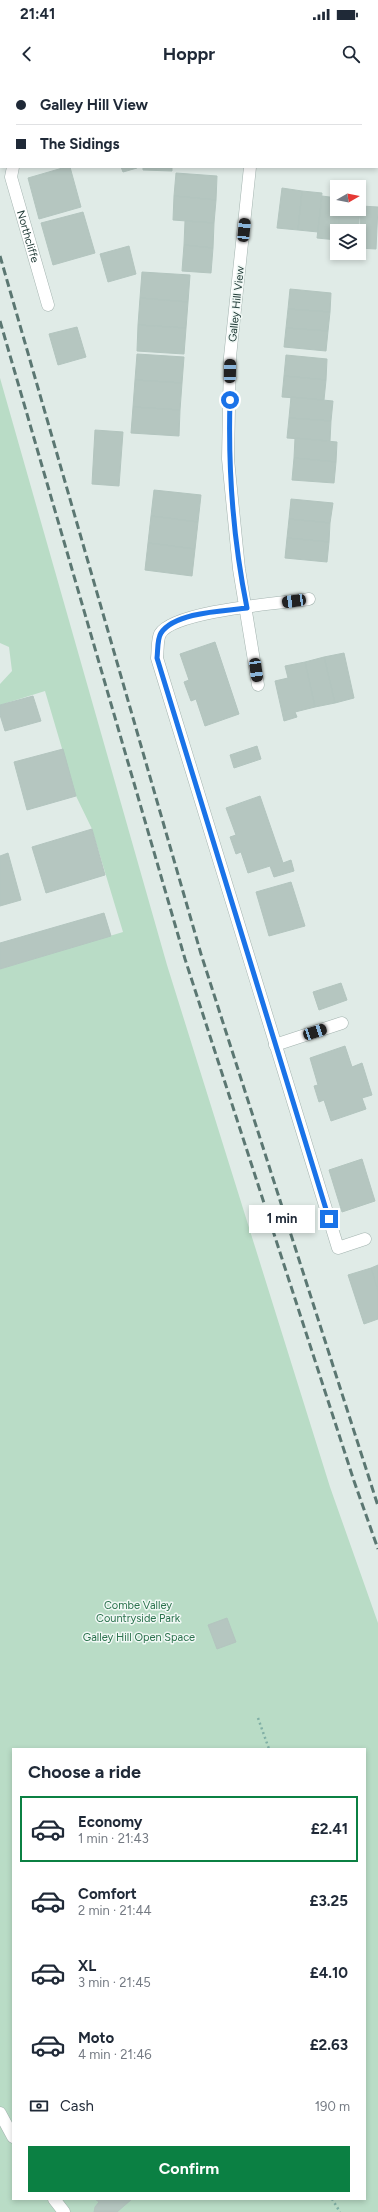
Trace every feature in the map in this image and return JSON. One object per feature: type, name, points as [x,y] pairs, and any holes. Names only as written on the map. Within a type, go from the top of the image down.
[{"type":"street","name":"Northcliffe","points":[[13,168],[11,177],[48,305]]},
{"type":"street","name":"Galley Hill View","points":[[250,168],[230,357],[228,459],[239,569],[247,608],[258,685]]},
{"type":"street","points":[[309,599],[197,615],[169,624],[160,634],[157,658],[338,1248],[365,1239]]},
{"type":"street","points":[[275,1045],[342,1023]]},
{"type":"street","points":[[0,2113],[12,2135]]},
{"type":"street","points":[[55,2200],[64,2212]]},
{"type":"path","points":[[258,1718],[268,1748]]},
{"type":"path","points":[[333,2200],[340,2212]]},
{"type":"green space","name":"Combe Valley Countryside Park","points":[[0,378],[167,965],[330,1487],[378,1623],[378,2212],[0,2212],[0,969],[123,932],[92,829],[76,796],[45,691],[0,705],[0,684],[12,671],[9,647],[0,643]]},
{"type":"building","points":[[63,168],[70,168],[81,207],[39,219],[28,178]]},
{"type":"building","points":[[121,168],[137,168],[123,172]]},
{"type":"building","points":[[143,168],[172,168],[172,171],[143,170]]},
{"type":"building","points":[[176,173],[217,176],[216,200],[174,196]]},
{"type":"building","points":[[282,188],[302,191],[298,230],[277,228]]},
{"type":"building","points":[[302,191],[322,193],[318,232],[298,230]]},
{"type":"building","points":[[174,196],[216,200],[214,223],[173,220]]},
{"type":"building","points":[[322,196],[330,197],[330,216],[339,216],[339,224],[330,224],[330,239],[317,238]]},
{"type":"building","points":[[366,206],[378,207],[376,249],[366,248],[366,224],[360,224],[361,216],[366,216]]},
{"type":"building","points":[[83,212],[95,253],[53,265],[41,223]]},
{"type":"building","points":[[339,216],[359,216],[359,224],[339,224]]},
{"type":"building","points":[[185,221],[214,223],[213,248],[184,245]]},
{"type":"building","points":[[184,245],[213,248],[211,273],[182,271]]},
{"type":"building","points":[[129,246],[136,274],[108,282],[100,254]]},
{"type":"building","points":[[142,272],[190,275],[188,302],[140,298]]},
{"type":"building","points":[[290,289],[331,293],[330,312],[288,309]]},
{"type":"building","points":[[140,298],[188,302],[186,328],[138,325]]},
{"type":"building","points":[[288,309],[330,312],[328,331],[286,328]]},
{"type":"building","points":[[138,325],[186,328],[184,354],[137,351]]},
{"type":"building","points":[[77,327],[86,357],[58,365],[49,334]]},
{"type":"building","points":[[286,328],[328,331],[326,351],[284,347]]},
{"type":"building","points":[[137,354],[184,357],[182,383],[135,380]]},
{"type":"building","points":[[286,355],[327,359],[326,380],[284,376]]},
{"type":"building","points":[[284,376],[326,380],[324,400],[282,397]]},
{"type":"building","points":[[135,380],[182,383],[180,410],[133,407]]},
{"type":"building","points":[[291,397],[333,401],[331,421],[289,418]]},
{"type":"building","points":[[133,407],[180,410],[179,436],[131,433]]},
{"type":"building","points":[[289,418],[331,421],[330,441],[287,438]]},
{"type":"building","points":[[95,430],[123,432],[119,486],[92,484]]},
{"type":"building","points":[[295,438],[337,442],[336,462],[294,458]]},
{"type":"building","points":[[294,458],[336,462],[334,483],[292,480]]},
{"type":"building","points":[[154,490],[201,495],[198,522],[151,516]]},
{"type":"building","points":[[291,499],[333,503],[330,523],[289,519]]},
{"type":"building","points":[[151,516],[198,522],[195,549],[148,543]]},
{"type":"building","points":[[289,519],[330,523],[329,542],[287,538]]},
{"type":"building","points":[[287,538],[329,542],[327,562],[285,558]]},
{"type":"building","points":[[148,543],[195,549],[192,576],[145,570]]},
{"type":"building","points":[[215,642],[239,714],[205,726],[196,699],[191,701],[184,682],[189,680],[180,654]]},
{"type":"building","points":[[344,653],[354,698],[335,703],[324,657]]},
{"type":"building","points":[[324,657],[335,703],[315,707],[305,662]]},
{"type":"building","points":[[305,662],[315,707],[295,712],[297,717],[284,721],[275,681],[288,678],[285,666]]},
{"type":"building","points":[[33,696],[41,721],[5,731],[0,715],[0,705]]},
{"type":"building","points":[[257,746],[261,759],[234,768],[230,755]]},
{"type":"building","points":[[63,749],[76,796],[27,810],[14,762]]},
{"type":"building","points":[[260,796],[283,863],[291,860],[294,871],[274,877],[270,866],[248,873],[241,852],[236,854],[230,837],[236,835],[226,808]]},
{"type":"building","points":[[92,829],[105,875],[46,893],[32,847]]},
{"type":"building","points":[[8,853],[21,900],[0,906],[0,856]]},
{"type":"building","points":[[291,882],[305,926],[269,936],[256,892]]},
{"type":"building","points":[[104,913],[111,936],[0,969],[0,943]]},
{"type":"building","points":[[341,983],[347,1000],[319,1010],[313,992]]},
{"type":"building","points":[[345,1046],[352,1067],[362,1063],[372,1095],[362,1098],[366,1109],[331,1121],[324,1100],[319,1102],[314,1086],[318,1085],[310,1058]]},
{"type":"building","points":[[362,1159],[375,1201],[342,1212],[329,1170]]},
{"type":"building","points":[[378,1265],[378,1291],[371,1268]]},
{"type":"building","points":[[371,1268],[378,1291],[378,1319],[364,1324],[348,1275]]},
{"type":"building","points":[[227,1618],[236,1642],[217,1649],[208,1625]]},
{"type":"building","points":[[96,2200],[131,2200],[117,2212],[94,2212],[95,2207],[99,2202]]},
{"type":"railway","points":[[0,256],[201,954],[378,1506]]},
{"type":"railway","points":[[0,321],[185,959],[354,1481],[378,1549]]},
{"type":"route","points":[[230,400],[228,459],[239,569],[247,608],[197,615],[169,624],[160,634],[157,658],[329,1219]]},
{"type":"park label","name":"Galley Hill Open Space","points":[[139,1637]]}]
